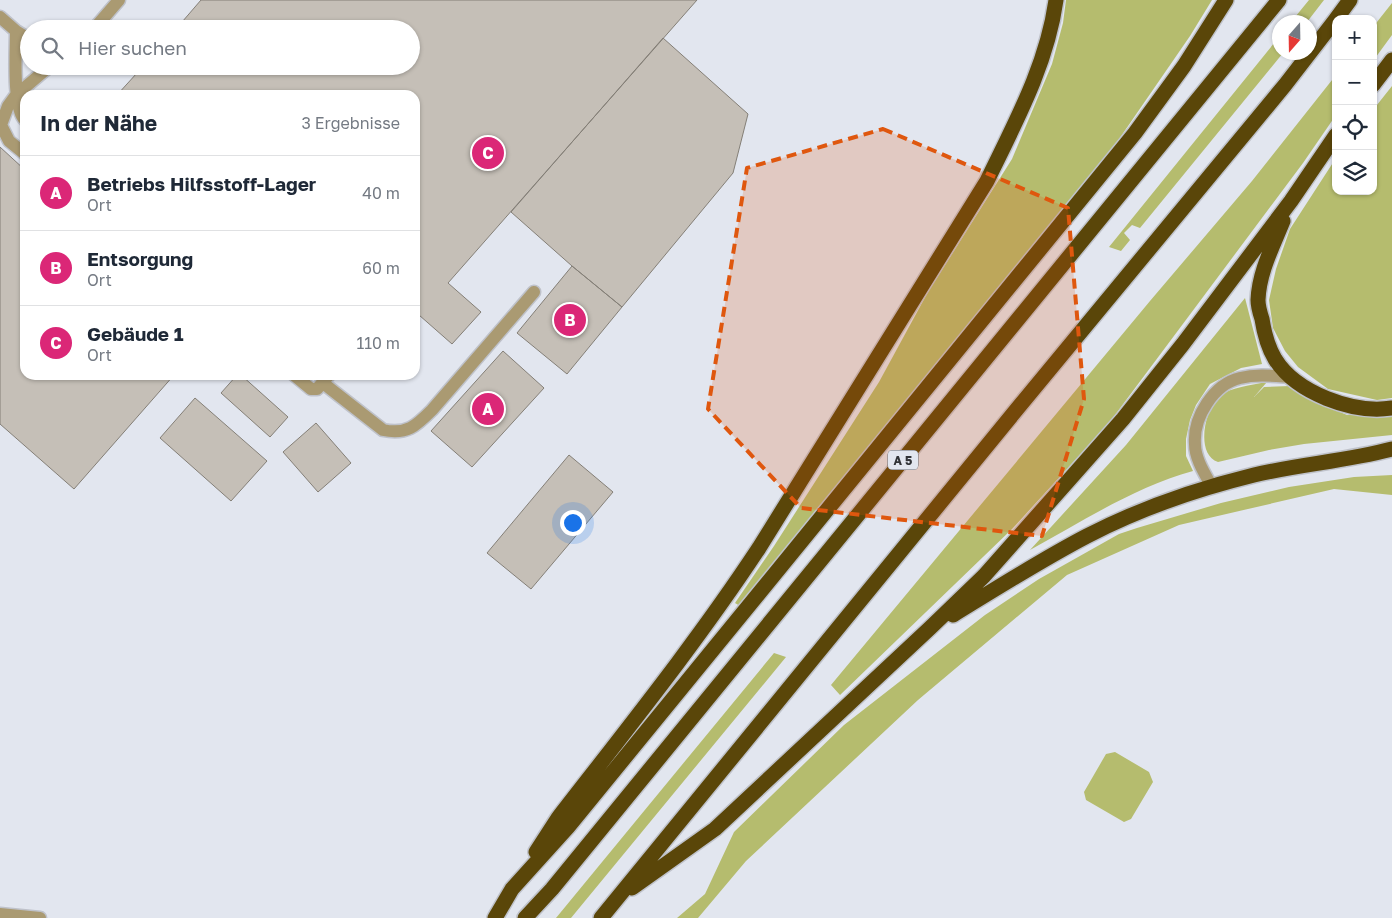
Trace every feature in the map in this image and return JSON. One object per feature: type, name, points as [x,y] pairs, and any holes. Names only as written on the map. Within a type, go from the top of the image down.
[{"type":"highway","points":[[494,918],[558,818],[705,627],[739,578],[986,181],[1017,119],[1040,66],[1056,0]]},
{"type":"highway","points":[[512,889],[568,827],[1135,133],[1184,66],[1226,0]]},
{"type":"highway","name":"A 5","points":[[525,918],[552,889],[1279,0]]},
{"type":"highway","points":[[1339,15],[1350,0]]},
{"type":"highway","points":[[601,918],[1285,85],[1332,24]]},
{"type":"highway","points":[[1377,80],[1392,60]]},
{"type":"highway","points":[[617,900],[715,829],[984,576],[1123,419],[1183,344],[1291,201],[1332,141]]},
{"type":"highway","points":[[1291,201],[1264,267],[1258,301],[1264,331],[1274,358],[1290,377],[1323,398],[1348,406],[1392,408]]},
{"type":"highway","points":[[930,628],[1089,535],[1164,503],[1212,486],[1255,475],[1305,464],[1369,456],[1392,449]]},
{"type":"highway","points":[[1369,456],[1392,458]]},
{"type":"lane","points":[[102,20],[119,0]]},
{"type":"lane","points":[[0,17],[20,33]]},
{"type":"lane","points":[[16,31],[16,95],[20,112]]},
{"type":"lane","points":[[22,90],[40,75]]},
{"type":"lane","points":[[20,92],[8,106],[1,125],[9,141],[20,150]]},
{"type":"lane","points":[[327,380],[383,430],[405,431],[417,425],[432,410],[534,292]]},
{"type":"lane","points":[[1212,486],[1203,470],[1194,445],[1197,424],[1211,396],[1238,378],[1256,376],[1290,377]]},
{"type":"lane","points":[[300,380],[311,389],[317,389],[325,380]]},
{"type":"lane","points":[[0,914],[40,918]]},
{"type":"highlighted area","points":[[883,129],[1068,208],[1084,399],[1042,536],[801,508],[708,409],[747,168]]},
{"type":"green space","points":[[1066,0],[1212,0],[1190,36],[1106,158],[740,606],[735,603],[774,546],[879,382],[928,292],[1012,159],[1052,64],[1063,23]]},
{"type":"green space","points":[[1309,0],[1324,0],[1312,15],[1297,15]]},
{"type":"green space","points":[[1392,3],[1392,35],[1377,56],[1377,22]]},
{"type":"green space","points":[[1272,46],[1272,60],[1277,60],[1140,228],[1132,225],[1124,233],[1130,240],[1121,251],[1109,247]]},
{"type":"green space","points":[[1332,80],[1332,121],[1303,163],[1109,423],[1012,529],[840,695],[831,685],[1252,181]]},
{"type":"green space","points":[[1392,86],[1392,398],[1377,400],[1328,389],[1298,367],[1285,351],[1273,328],[1269,300],[1276,269],[1290,229],[1332,164],[1332,195],[1377,195],[1377,105]]},
{"type":"green space","points":[[1245,298],[1262,364],[1241,368],[1210,384],[1196,405],[1190,420],[1186,439],[1186,456],[1193,471],[1130,495],[1030,550],[1126,445]]},
{"type":"green space","points":[[1267,382],[1254,397],[1264,387],[1290,386],[1309,399],[1347,415],[1392,413],[1392,435],[1304,444],[1218,462],[1206,450],[1204,441],[1206,421],[1213,403],[1218,397],[1229,391]]},
{"type":"green space","points":[[1392,475],[1392,495],[1334,489],[1179,525],[1067,575],[918,700],[746,861],[698,918],[677,918],[705,894],[734,832],[844,725],[985,615],[1039,579],[1119,534],[1221,503],[1289,487],[1354,477]]},
{"type":"green space","points":[[774,653],[786,657],[571,918],[556,918]]},
{"type":"green space","points":[[1115,752],[1149,772],[1153,782],[1131,819],[1124,822],[1086,800],[1084,792],[1106,754]]},
{"type":"building","points":[[201,0],[697,0],[448,283],[481,312],[452,344],[420,316],[420,90],[122,90],[135,75],[420,75],[420,20],[184,20]]},
{"type":"building","points":[[663,38],[748,114],[733,173],[622,307],[511,212]]},
{"type":"building","points":[[0,147],[20,165],[20,380],[170,380],[74,489],[0,424]]},
{"type":"building","points":[[572,266],[622,307],[567,374],[517,333]]},
{"type":"building","points":[[503,351],[544,388],[472,467],[431,431]]},
{"type":"building","points":[[233,380],[247,380],[288,417],[270,437],[221,393]]},
{"type":"building","points":[[195,398],[267,461],[231,501],[160,438]]},
{"type":"building","points":[[316,423],[351,463],[318,492],[283,452]]},
{"type":"building","points":[[569,455],[613,492],[531,589],[487,553]]},
{"type":"place","name":"Gebäude 1","points":[[488,153]]},
{"type":"place","name":"Entsorgung","points":[[570,320]]},
{"type":"place","name":"Betriebs Hilfsstoff-Lager","points":[[488,409]]}]
